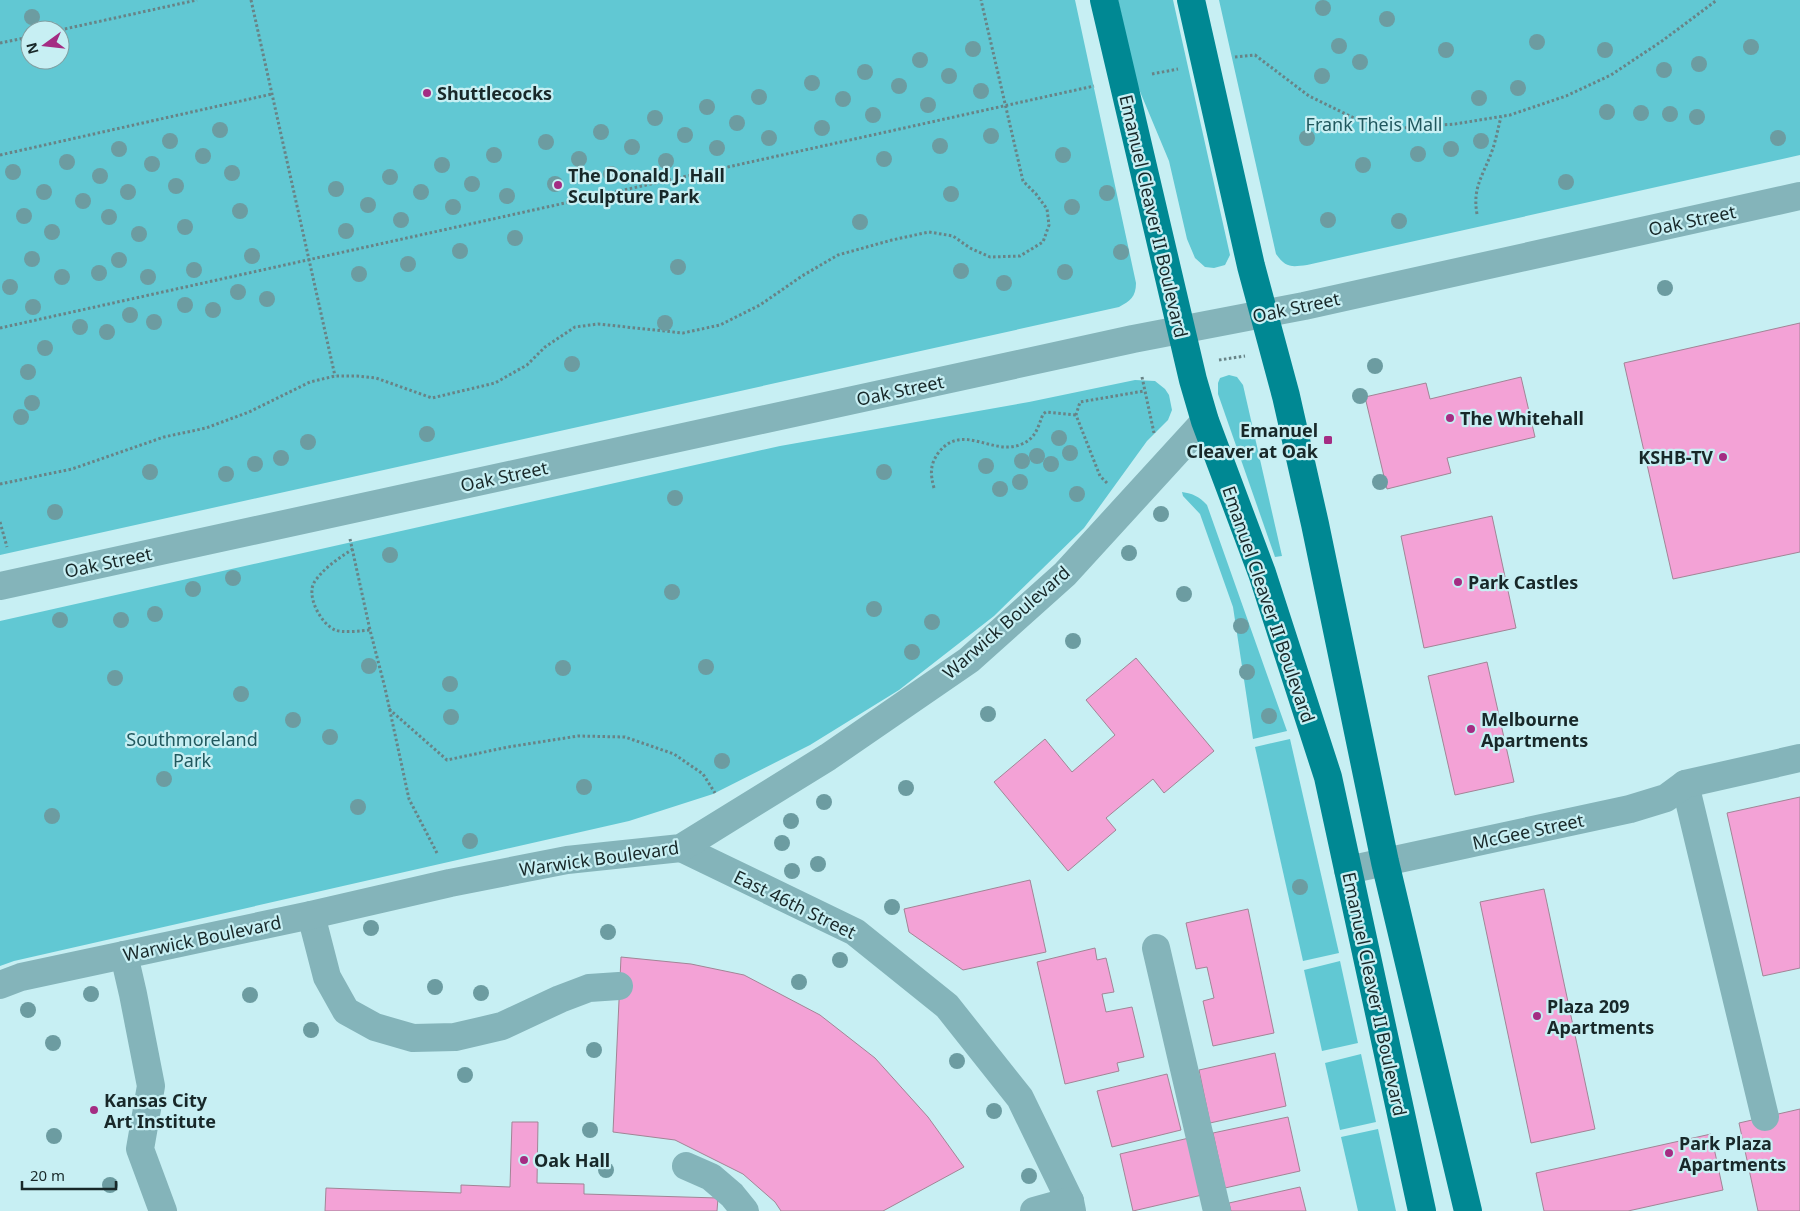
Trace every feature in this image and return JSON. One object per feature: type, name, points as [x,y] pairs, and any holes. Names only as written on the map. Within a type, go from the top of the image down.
[{"type":"main road","name":"Emanuel Cleaver II Boulevard","points":[[1104,0],[1180,330],[1205,421],[1262,574],[1328,777],[1422,1211]]},
{"type":"main road","points":[[1191,0],[1250,266],[1275,352],[1315,524],[1385,862],[1468,1211]]},
{"type":"street","name":"Oak Street","points":[[0,586],[1180,330],[1264,314],[1800,196]]},
{"type":"street","name":"Warwick Boulevard","points":[[0,985],[20,977],[311,915],[450,883],[567,860],[681,848],[828,756],[969,660],[1065,574],[1205,421]]},
{"type":"street","points":[[1765,1117],[1695,782],[1800,758]]},
{"type":"street","name":"McGee Street","points":[[1348,870],[1630,809],[1666,798],[1695,782]]},
{"type":"street","name":"East 46th Street","points":[[681,848],[855,932],[947,1006],[1020,1098],[1071,1206]]},
{"type":"street","points":[[311,915],[327,977],[346,1011],[375,1027],[413,1038],[455,1037],[502,1026],[560,999],[589,988],[619,986]]},
{"type":"street","points":[[1156,948],[1218,1211]]},
{"type":"street","points":[[124,955],[151,1086],[140,1148],[163,1211]]},
{"type":"street","points":[[686,1166],[711,1178],[732,1195],[745,1211]]},
{"type":"street","points":[[1034,1211],[1071,1206]]},
{"type":"path","points":[[70,28],[197,0]]},
{"type":"path","points":[[251,0],[335,376]]},
{"type":"path","points":[[0,484],[72,469],[164,437],[206,428],[249,412],[310,382],[335,376],[376,378],[432,398],[495,383],[528,365],[545,347],[575,327],[598,324],[683,333],[720,325],[760,305],[802,276],[838,255],[928,232],[953,236],[970,248],[990,257],[1020,256],[1044,242],[1049,225],[1048,209],[1023,181],[981,0]]},
{"type":"path","points":[[1232,58],[1255,56],[1309,96],[1356,119],[1403,128],[1455,124],[1501,117],[1566,96],[1611,74],[1662,41],[1717,0]]},
{"type":"path","points":[[0,44],[20,39]]},
{"type":"path","points":[[1145,76],[1180,69]]},
{"type":"path","points":[[0,328],[1094,86]]},
{"type":"path","points":[[0,155],[272,94]]},
{"type":"path","points":[[1477,214],[1475,202],[1477,187],[1492,152],[1501,117]]},
{"type":"path","points":[[1189,364],[1275,352]]},
{"type":"path","points":[[1142,377],[1154,434]]},
{"type":"path","points":[[1129,504],[1100,476],[1076,415],[1080,402],[1144,391]]},
{"type":"path","points":[[934,488],[930,474],[931,465],[944,445],[968,439],[1001,448],[1008,448],[1022,444],[1036,433],[1042,414],[1046,412],[1076,415]]},
{"type":"path","points":[[0,522],[7,547]]},
{"type":"path","points":[[350,539],[409,799],[443,864],[450,883]]},
{"type":"path","points":[[353,549],[330,564],[314,583],[313,598],[317,612],[325,623],[337,631],[370,630]]},
{"type":"path","points":[[389,709],[447,760],[508,747],[578,736],[625,737],[674,754],[703,774],[732,817]]},
{"type":"green space","name":"The Donald J. Hall Sculpture Park","points":[[0,0],[1075,0],[1136,283],[1132,298],[1119,307],[0,555]]},
{"type":"green space","points":[[1118,0],[1173,0],[1230,255],[1225,265],[1214,268],[1205,267],[1195,258],[1187,239],[1169,161],[1136,82]]},
{"type":"green space","name":"Frank Theis Mall","points":[[1219,0],[1800,0],[1800,155],[1307,265],[1289,266],[1276,254]]},
{"type":"green space","points":[[1229,375],[1237,377],[1243,385],[1282,556],[1275,557],[1218,394],[1220,378]]},
{"type":"green space","name":"Southmoreland Park","points":[[1135,380],[1155,381],[1165,389],[1169,395],[1172,410],[1168,420],[1147,441],[1084,528],[994,616],[899,690],[810,745],[713,794],[629,821],[14,961],[0,966],[0,621],[780,446],[1029,402]]},
{"type":"green space","points":[[1182,492],[1196,496],[1207,505],[1287,731],[1253,739],[1233,607],[1200,514],[1183,496]]},
{"type":"green space","points":[[1290,739],[1339,953],[1303,961],[1255,747]]},
{"type":"green space","points":[[1340,961],[1358,1043],[1322,1051],[1304,970]]},
{"type":"green space","points":[[1361,1054],[1376,1122],[1340,1130],[1325,1063]]},
{"type":"green space","points":[[1378,1129],[1396,1211],[1358,1211],[1341,1137]]},
{"type":"building","name":"KSHB-TV","points":[[1800,323],[1800,552],[1673,579],[1624,363]]},
{"type":"building","name":"The Whitehall","points":[[1521,377],[1535,437],[1447,458],[1451,473],[1387,489],[1365,397],[1426,383],[1430,399]]},
{"type":"building","name":"Park Castles","points":[[1492,516],[1516,628],[1424,648],[1401,536]]},
{"type":"building","points":[[1136,658],[1214,751],[1164,793],[1153,779],[1106,818],[1116,830],[1068,871],[994,782],[1045,739],[1072,772],[1115,735],[1086,700]]},
{"type":"building","name":"Melbourne Apartments","points":[[1487,662],[1514,782],[1455,795],[1428,676]]},
{"type":"building","points":[[1800,797],[1800,968],[1763,976],[1727,813]]},
{"type":"building","points":[[1030,880],[1046,952],[963,970],[909,932],[904,909]]},
{"type":"building","name":"Plaza 209 Apartments","points":[[1544,889],[1595,1129],[1531,1143],[1480,902]]},
{"type":"building","points":[[1248,909],[1274,1033],[1213,1046],[1203,1001],[1214,998],[1207,967],[1196,969],[1186,923]]},
{"type":"building","points":[[1095,948],[1097,960],[1106,958],[1114,992],[1102,994],[1106,1012],[1132,1007],[1144,1057],[1117,1063],[1119,1071],[1065,1084],[1037,962]]},
{"type":"building","points":[[621,957],[691,964],[744,975],[820,1015],[875,1058],[928,1117],[964,1167],[883,1211],[781,1211],[775,1202],[743,1174],[675,1140],[613,1132]]},
{"type":"building","points":[[1275,1053],[1286,1106],[1210,1123],[1199,1070]]},
{"type":"building","points":[[1167,1074],[1181,1130],[1112,1147],[1097,1091]]},
{"type":"building","points":[[1800,1109],[1800,1211],[1758,1211],[1739,1123]]},
{"type":"building","points":[[1288,1117],[1300,1171],[1225,1188],[1213,1133]]},
{"type":"building","name":"Oak Hall","points":[[512,1122],[538,1122],[537,1183],[584,1184],[584,1194],[718,1198],[717,1211],[325,1211],[326,1188],[461,1193],[461,1185],[510,1187]]},
{"type":"building","name":"Park Plaza Apartments","points":[[1711,1134],[1723,1190],[1628,1211],[1544,1211],[1536,1173]]},
{"type":"building","points":[[1189,1138],[1202,1195],[1133,1211],[1120,1154]]},
{"type":"building","points":[[1300,1187],[1306,1211],[1231,1211],[1229,1203]]},
{"type":"place","name":"Shuttlecocks","points":[[427,93]]},
{"type":"place","name":"The Donald J. Hall Sculpture Park","points":[[558,185]]},
{"type":"place","name":"The Whitehall","points":[[1450,418]]},
{"type":"place","name":"Emanuel Cleaver at Oak","points":[[1328,440]]},
{"type":"place","name":"KSHB-TV","points":[[1723,457]]},
{"type":"place","name":"Park Castles","points":[[1458,582]]},
{"type":"place","name":"Melbourne Apartments","points":[[1471,729]]},
{"type":"place","name":"Plaza 209 Apartments","points":[[1537,1016]]},
{"type":"place","name":"Kansas City Art Institute","points":[[94,1110]]},
{"type":"place","name":"Park Plaza Apartments","points":[[1669,1153]]},
{"type":"place","name":"Oak Hall","points":[[524,1160]]}]
